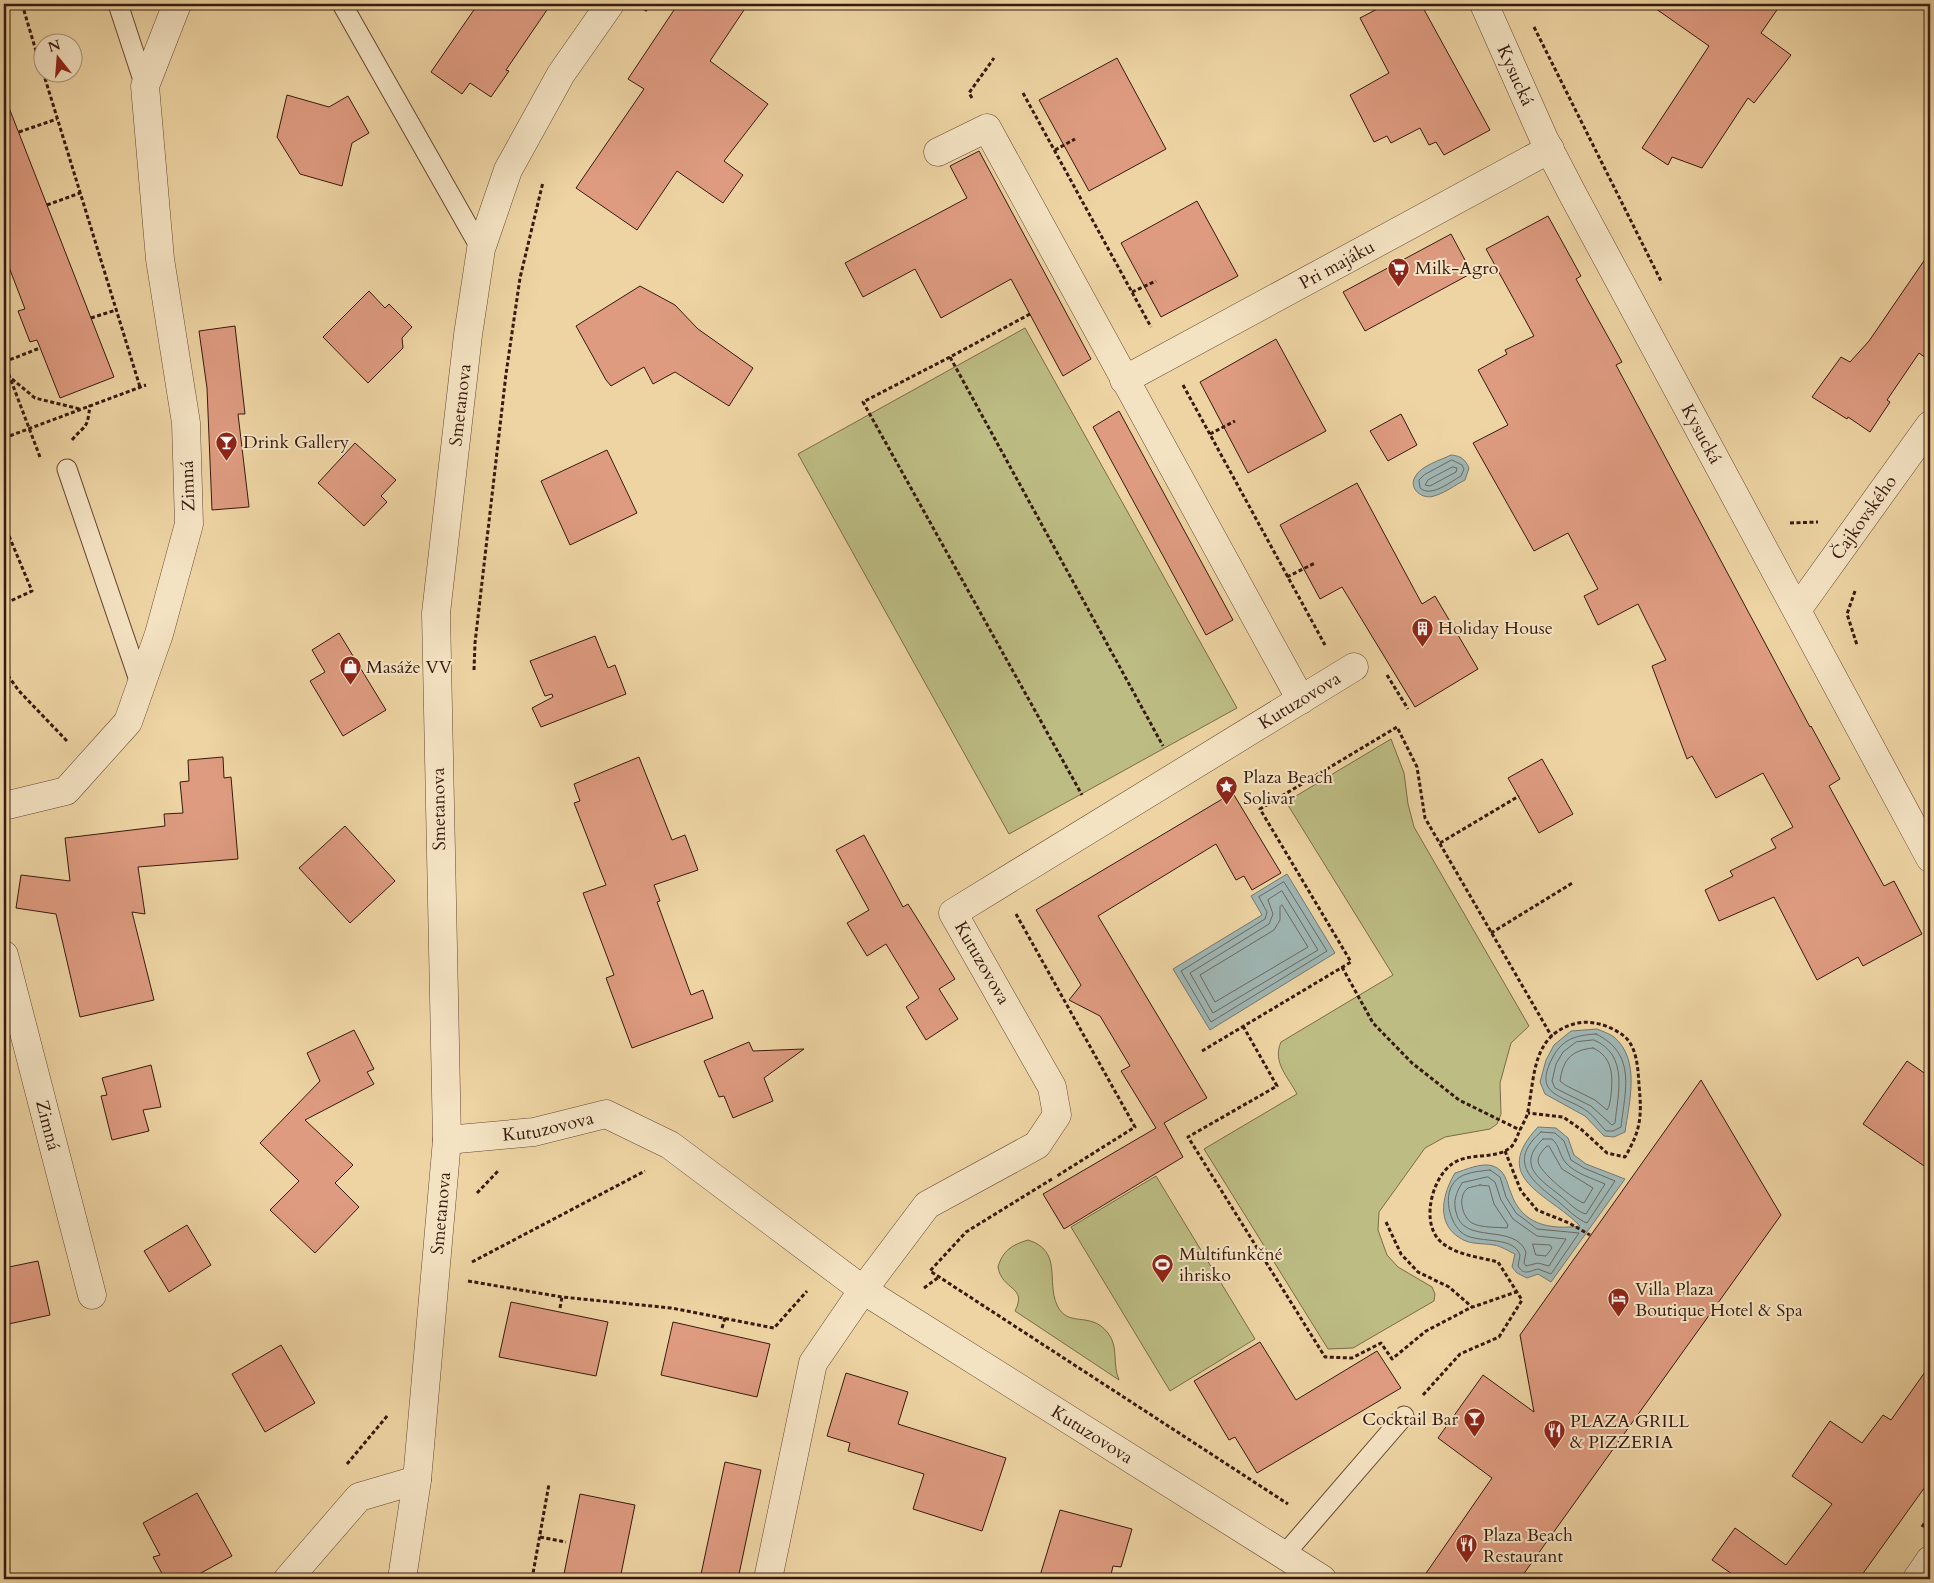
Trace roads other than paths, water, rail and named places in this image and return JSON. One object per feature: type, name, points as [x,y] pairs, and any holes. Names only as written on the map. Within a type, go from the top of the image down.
[{"type":"street","name":"Zimná","points":[[4,806],[66,791],[128,722],[159,634],[189,524],[186,423],[160,259],[145,86],[177,4]]},
{"type":"street","name":"Smetanova","points":[[402,1579],[418,1480],[447,1140],[436,613],[481,249],[508,170],[561,74],[610,4]]},
{"type":"street","name":"Kysucká","points":[[1484,4],[1550,149],[1930,858]]},
{"type":"street","points":[[938,152],[987,128],[1301,700]]},
{"type":"street","name":"Pri majáku","points":[[1124,380],[1550,149]]},
{"type":"street","name":"Čajkovského","points":[[1797,610],[1930,425]]},
{"type":"street","name":"Kutuzovova","points":[[768,1579],[813,1363],[863,1290],[928,1206],[1036,1145],[1057,1114],[1052,1087],[953,913],[1354,667]]},
{"type":"street","name":"Zimná","points":[[4,955],[92,1295]]},
{"type":"street","name":"Kutuzovova","points":[[447,1140],[534,1132],[606,1114],[670,1145],[863,1290],[1322,1579]]},
{"type":"street","points":[[288,1579],[359,1497],[418,1480]]},
{"type":"street","points":[[1917,1579],[1930,1560]]},
{"type":"lane","name":"Zimná","points":[[118,4],[145,86]]},
{"type":"lane","points":[[342,4],[481,249]]},
{"type":"lane","points":[[67,469],[141,686]]},
{"type":"lane","points":[[1284,1555],[1404,1416]]},
{"type":"water","points":[[1451,455],[1462,458],[1469,468],[1465,480],[1434,496],[1421,495],[1413,486],[1413,481],[1418,473]]},
{"type":"water","points":[[1287,874],[1335,953],[1210,1030],[1173,969],[1262,915],[1251,896]]},
{"type":"water","points":[[1597,1029],[1614,1037],[1628,1057],[1631,1082],[1625,1132],[1614,1137],[1604,1136],[1585,1116],[1545,1094],[1540,1082],[1546,1060],[1554,1045],[1571,1031]]},
{"type":"water","points":[[1538,1127],[1556,1128],[1568,1138],[1574,1155],[1586,1164],[1625,1179],[1551,1282],[1538,1274],[1527,1278],[1517,1273],[1512,1267],[1515,1254],[1499,1246],[1468,1242],[1460,1238],[1452,1232],[1444,1216],[1447,1189],[1455,1173],[1489,1165],[1501,1171],[1516,1204],[1530,1219],[1548,1226],[1580,1226],[1529,1184],[1521,1172],[1519,1160],[1524,1145]]},
{"type":"place","name":"Milk-Agro","points":[[1399,287]]},
{"type":"place","name":"Drink Gallery","points":[[227,461]]},
{"type":"place","name":"Holiday House","points":[[1422,647]]},
{"type":"place","name":"Masáže VV","points":[[350,686]]},
{"type":"place","name":"Plaza Beach Solivar","points":[[1227,806]]},
{"type":"place","name":"Multifunkčné ihrisko","points":[[1163,1283]]},
{"type":"place","name":"Villa Plaza Boutique Hotel & Spa","points":[[1619,1318]]},
{"type":"place","name":"Cocktail Bar","points":[[1474,1438]]},
{"type":"place","name":"PLAZA GRILL & PIZZERIA","points":[[1554,1450]]},
{"type":"place","name":"Plaza Beach Restaurant","points":[[1467,1564]]}]
